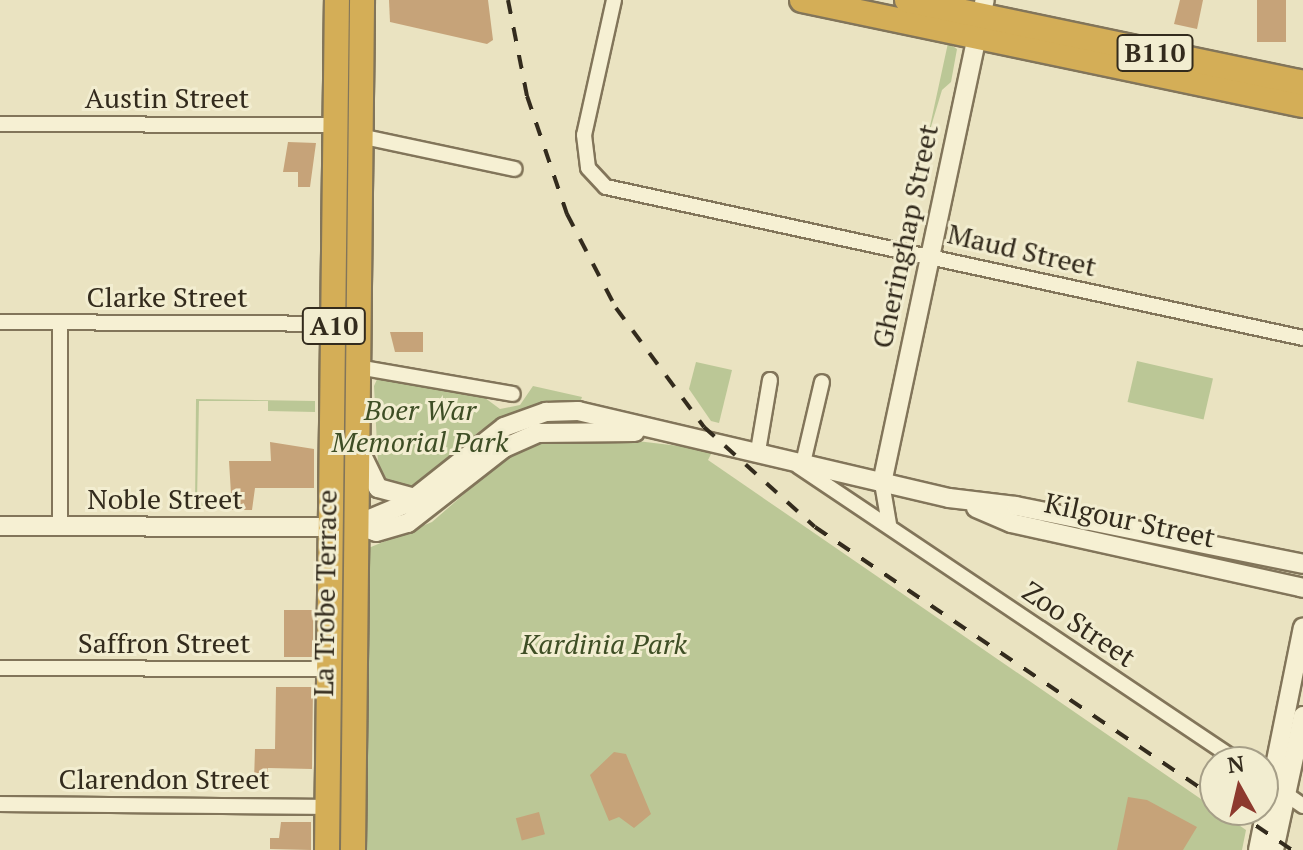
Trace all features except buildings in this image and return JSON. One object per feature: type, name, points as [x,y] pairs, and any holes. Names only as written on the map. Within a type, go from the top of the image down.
[{"type":"highway","name":"La Trobe Terrace","points":[[327,850],[337,0]]},
{"type":"highway","name":"La Trobe Terrace","points":[[353,850],[362,0]]},
{"type":"highway","name":"B110","points":[[802,0],[981,17],[1303,105]]},
{"type":"highway","name":"B110","points":[[907,0],[1303,83]]},
{"type":"highway","points":[[330,527],[355,525]]},
{"type":"street","name":"Maud Street","points":[[614,0],[584,135],[592,175],[613,189],[1303,338]]},
{"type":"street","name":"Gheringhap Street","points":[[882,483],[981,17]]},
{"type":"street","name":"Austin Street","points":[[0,124],[335,125]]},
{"type":"street","points":[[360,136],[515,169]]},
{"type":"street","name":"Clarke Street","points":[[0,322],[334,324]]},
{"type":"street","points":[[60,322],[60,526]]},
{"type":"street","points":[[358,367],[513,394]]},
{"type":"street","points":[[794,461],[822,382]]},
{"type":"street","points":[[758,451],[773,383]]},
{"type":"street","name":"Kilgour Street","points":[[355,525],[416,498],[488,436],[546,412],[578,411],[949,498],[1303,564]]},
{"type":"street","name":"Kilgour Street","points":[[355,525],[376,532],[408,523],[504,448],[538,433],[584,428],[686,434]]},
{"type":"street","points":[[358,446],[378,488],[416,498]]},
{"type":"street","name":"Zoo Street","points":[[794,461],[1215,746]]},
{"type":"street","points":[[882,483],[881,508],[891,527]]},
{"type":"street","name":"Kilgour Street","points":[[949,498],[1011,523],[1303,588]]},
{"type":"street","points":[[1099,543],[1104,525]]},
{"type":"street","name":"Noble Street","points":[[0,526],[330,527]]},
{"type":"street","points":[[1210,566],[1215,547]]},
{"type":"street","points":[[1279,753],[1303,627]]},
{"type":"street","name":"Saffron Street","points":[[0,668],[329,669]]},
{"type":"street","points":[[1279,771],[1303,716]]},
{"type":"street","points":[[1279,789],[1303,806]]},
{"type":"street","name":"Clarendon Street","points":[[0,804],[327,807]]},
{"type":"street","points":[[1258,850],[1264,826]]},
{"type":"street","points":[[1274,826],[1274,850]]},
{"type":"green space","points":[[948,43],[957,49],[951,82],[942,90],[927,140]]},
{"type":"green space","points":[[1137,361],[1213,379],[1204,419],[1128,402]]},
{"type":"green space","points":[[696,362],[732,370],[719,423],[711,421],[689,389]]},
{"type":"green space","name":"Boer War Memorial Park","points":[[379,375],[481,395],[500,409],[520,405],[533,386],[582,397],[580,403],[522,410],[481,430],[410,488],[388,482],[378,464],[374,386]]},
{"type":"green space","points":[[196,399],[315,401],[315,412],[268,411],[268,401],[199,401],[197,501],[218,508],[195,509]]},
{"type":"green space","name":"Kardinia Park","points":[[620,439],[713,450],[708,460],[1199,798],[1199,826],[1240,826],[1246,830],[1242,850],[364,850],[366,549],[432,522],[510,454],[543,440]]},
{"type":"railway","points":[[508,0],[527,96],[567,214],[616,308],[704,427],[815,527],[1199,787]]},
{"type":"railway","points":[[1257,826],[1292,850]]}]
